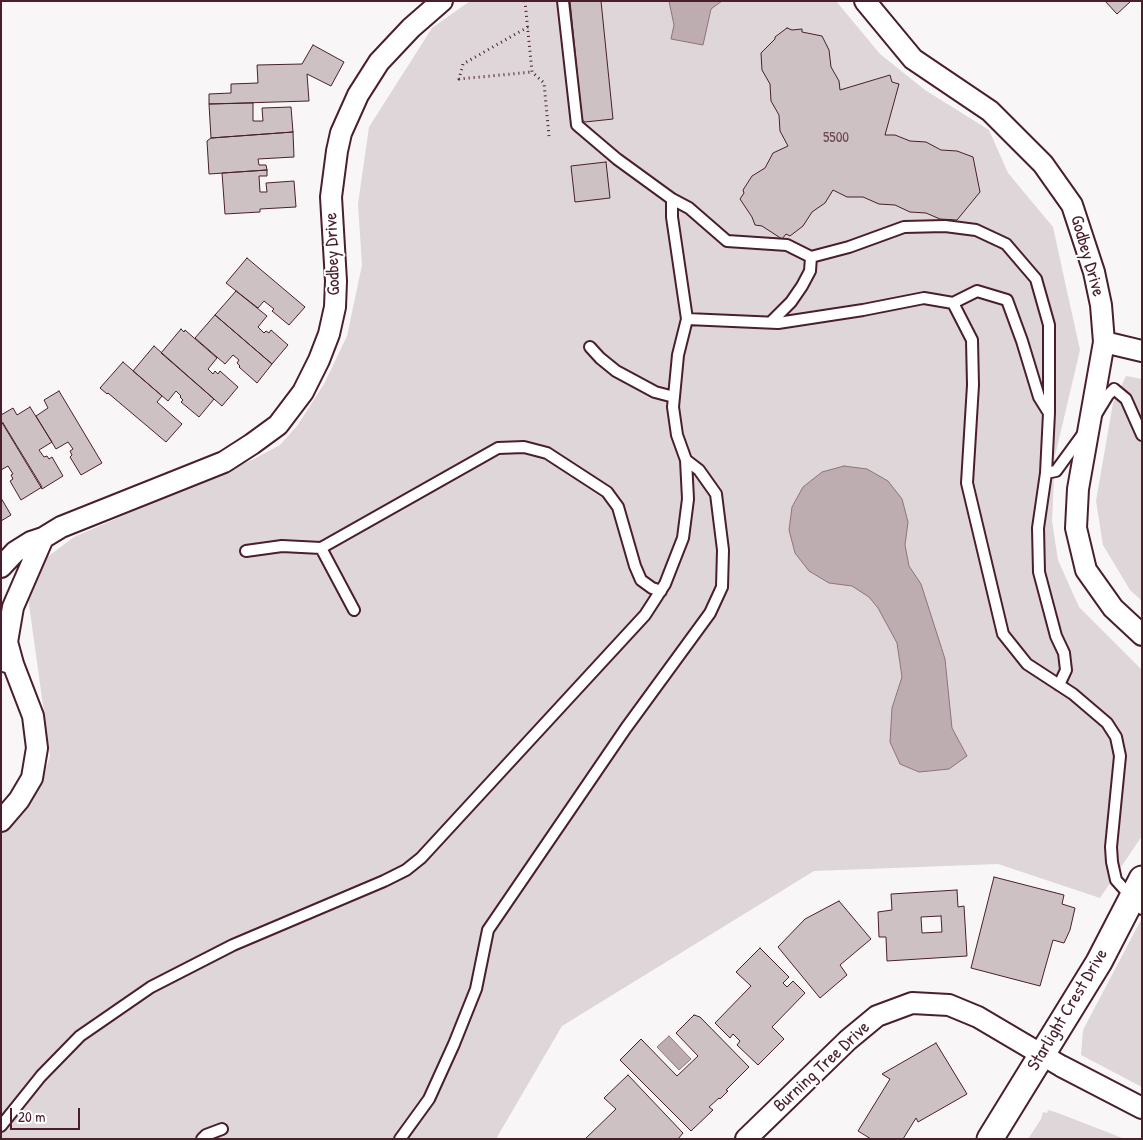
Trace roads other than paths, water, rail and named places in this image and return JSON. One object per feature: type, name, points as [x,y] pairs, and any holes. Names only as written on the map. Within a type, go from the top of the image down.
[{"type":"street","name":"Godbey Drive","points":[[1,567],[15,552],[30,542],[43,538],[61,527],[224,462],[278,425],[303,392],[319,360],[329,334],[336,307],[331,197],[341,133],[358,95],[379,62],[411,28],[442,1]]},
{"type":"street","name":"Godbey Drive","points":[[865,1],[914,59],[990,112],[1043,164],[1072,205],[1094,272],[1101,306],[1104,342],[1078,489],[1076,528],[1086,570],[1113,608],[1142,635]]},
{"type":"street","points":[[1104,342],[1142,351]]},
{"type":"street","points":[[1,820],[19,800],[32,778],[37,748],[33,716],[7,662],[13,607],[43,538]]},
{"type":"street","name":"Starlight Crest Drive","points":[[990,1139],[1138,895]]},
{"type":"street","name":"Burning Tree Drive","points":[[746,1139],[848,1040],[877,1016],[912,1004],[949,1005],[978,1016],[1042,1055],[1142,1108]]},
{"type":"lane","points":[[562,1],[577,125],[617,159],[672,199],[690,208],[726,242],[787,245],[811,257],[849,247],[904,227],[945,226],[976,230],[1006,244],[1036,279],[1049,325],[1049,414],[1046,473],[1038,528],[1038,572],[1056,636],[1064,653],[1066,670],[1059,685]]},
{"type":"lane","points":[[1,1126],[41,1076],[80,1036],[151,987],[233,945],[406,870],[421,858],[645,615],[661,590],[683,538],[688,499],[686,460],[677,435],[673,407],[678,355],[687,319],[672,217],[672,199]]},
{"type":"lane","points":[[771,322],[791,302],[802,286],[810,271],[811,257]]},
{"type":"lane","points":[[687,319],[778,323],[863,310],[924,298],[953,303],[977,291],[1006,300],[1022,341],[1039,397],[1049,414]]},
{"type":"lane","points":[[953,303],[972,340],[973,385],[967,483],[1003,634],[1027,664],[1073,694],[1107,723],[1116,737],[1120,756],[1112,862],[1116,880],[1138,895]]},
{"type":"lane","points":[[590,347],[616,371],[655,392],[674,397]]},
{"type":"lane","points":[[1046,473],[1056,471],[1114,389],[1126,399],[1142,435]]},
{"type":"lane","points":[[246,551],[282,546],[321,548],[498,448],[524,447],[547,454],[607,492],[618,507],[635,566],[641,580],[652,588],[661,590]]},
{"type":"lane","points":[[400,1139],[429,1099],[454,1044],[476,989],[488,930],[626,728],[710,613],[722,587],[723,550],[716,494],[699,470],[686,460]]},
{"type":"lane","points":[[321,548],[354,610]]},
{"type":"lane","points":[[202,1139],[206,1135],[222,1129]]}]
